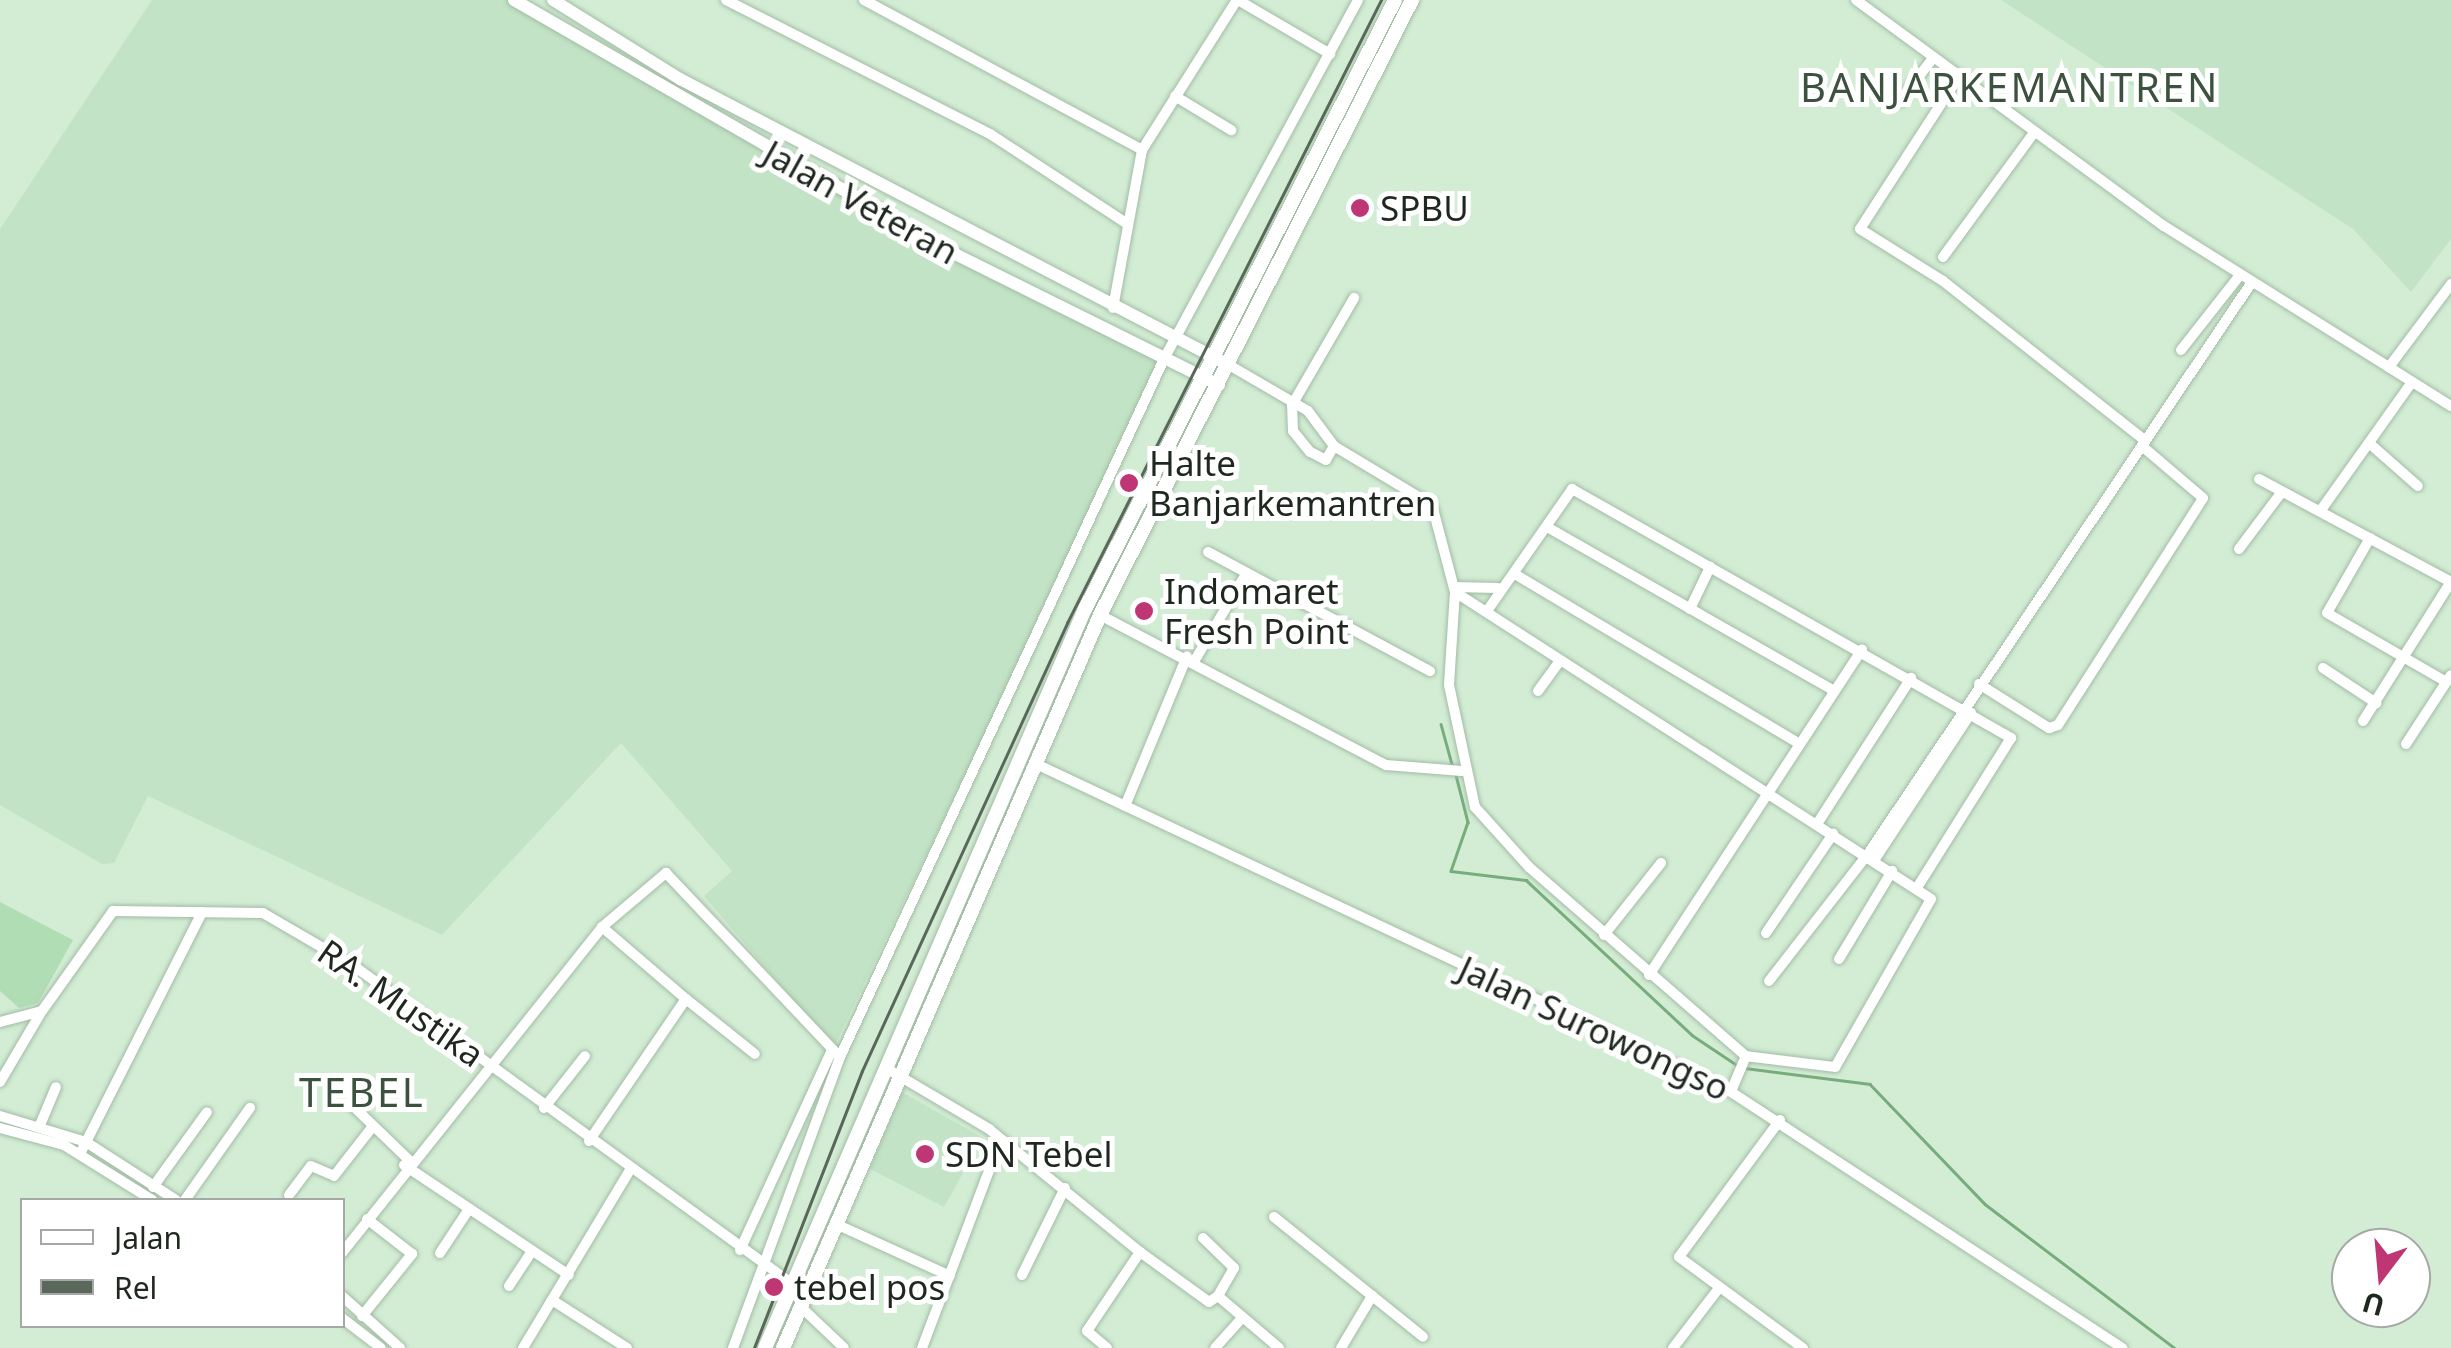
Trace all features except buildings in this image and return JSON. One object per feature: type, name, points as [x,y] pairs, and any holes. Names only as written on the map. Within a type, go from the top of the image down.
[{"type":"highway","points":[[783,1348],[1085,609],[1395,0]]},
{"type":"highway","points":[[765,1348],[1100,614],[1412,0]]},
{"type":"main road","name":"Jalan Veteran","points":[[514,0],[952,253],[1218,385]]},
{"type":"main road","name":"Jalan Veteran","points":[[553,0],[680,80],[1176,341],[1229,365]]},
{"type":"main road","points":[[952,253],[967,230]]},
{"type":"street","points":[[726,0],[994,137],[1126,223]]},
{"type":"street","points":[[864,0],[1142,150]]},
{"type":"street","points":[[1113,308],[1142,150],[1237,0],[1330,54]]},
{"type":"street","points":[[740,1250],[1164,359],[1358,0]]},
{"type":"street","points":[[1856,0],[2033,134],[2240,275],[2451,406]]},
{"type":"street","points":[[1899,102],[1933,58]]},
{"type":"street","points":[[1959,76],[1860,229],[1943,281],[2032,360],[2143,443],[2203,498],[2056,728],[1978,684]]},
{"type":"street","points":[[1175,96],[1231,130]]},
{"type":"street","points":[[1943,257],[2033,134]]},
{"type":"street","points":[[2182,350],[2240,275]]},
{"type":"street","points":[[1769,981],[1872,857],[1967,710],[1978,684],[2252,282]]},
{"type":"street","points":[[2389,367],[2451,284]]},
{"type":"street","points":[[1354,298],[1294,410],[1301,443],[1332,451],[1432,505],[1455,590],[1449,685],[1457,771],[1486,825],[1742,1064],[1835,1067],[1933,906],[1917,888],[1872,857],[1558,663],[1455,590]]},
{"type":"street","points":[[1229,365],[1294,410],[1332,451]]},
{"type":"street","points":[[2321,510],[2412,382]]},
{"type":"street","points":[[2369,443],[2418,486]]},
{"type":"street","points":[[2258,479],[2451,582],[2363,722]]},
{"type":"street","points":[[1455,590],[1498,588],[1518,576],[1572,488],[1967,710],[2012,745],[1917,888]]},
{"type":"street","points":[[2240,548],[2281,493]]},
{"type":"street","points":[[1546,527],[1835,691]]},
{"type":"street","points":[[2370,538],[2325,608],[2403,660],[2448,678],[2406,744]]},
{"type":"street","points":[[1208,552],[1430,671]]},
{"type":"street","points":[[1690,609],[1710,567]]},
{"type":"street","points":[[1125,806],[1191,658],[1246,574]]},
{"type":"street","points":[[1518,576],[1800,744]]},
{"type":"street","points":[[1487,611],[1498,588]]},
{"type":"street","points":[[1100,614],[1191,658],[1386,765],[1457,771]]},
{"type":"street","points":[[1649,975],[1862,650]]},
{"type":"street","points":[[1538,691],[1558,663]]},
{"type":"street","points":[[2323,668],[2376,703]]},
{"type":"street","points":[[1817,824],[1911,678]]},
{"type":"street","name":"Jalan Surowongso","points":[[1034,764],[1731,1091],[2123,1348]]},
{"type":"street","points":[[1766,933],[1833,834]]},
{"type":"street","points":[[1604,935],[1661,863]]},
{"type":"street","points":[[1839,959],[1892,871]]},
{"type":"street","points":[[345,1250],[407,1163],[602,927],[670,874],[835,1054]]},
{"type":"street","points":[[83,1148],[202,912]]},
{"type":"street","name":"RA. Mustika","points":[[42,1011],[104,915],[202,912],[275,918],[491,1066],[763,1267],[794,1285]]},
{"type":"street","points":[[602,927],[755,1054]]},
{"type":"street","points":[[589,1141],[686,999]]},
{"type":"street","points":[[0,1022],[42,1011]]},
{"type":"street","points":[[0,1082],[42,1011]]},
{"type":"street","points":[[733,1348],[835,1054]]},
{"type":"street","points":[[544,1108],[585,1056]]},
{"type":"street","points":[[1731,1091],[1742,1064]]},
{"type":"street","points":[[893,1072],[1065,1188],[1140,1252],[1210,1302],[1218,1296],[1234,1268],[1203,1238]]},
{"type":"street","points":[[38,1129],[56,1086]]},
{"type":"street","points":[[353,1106],[407,1163],[569,1275]]},
{"type":"street","points":[[186,1198],[250,1108]]},
{"type":"street","points":[[0,1116],[83,1148],[151,1192],[207,1112]]},
{"type":"street","points":[[1780,1120],[1681,1247],[1682,1260],[1803,1348]]},
{"type":"street","points":[[289,1195],[311,1166],[332,1177],[373,1126]]},
{"type":"street","points":[[0,1128],[38,1129]]},
{"type":"street","points":[[922,1348],[999,1144]]},
{"type":"street","points":[[524,1348],[630,1170]]},
{"type":"street","points":[[1022,1275],[1065,1188]]},
{"type":"street","points":[[440,1253],[470,1209]]},
{"type":"street","points":[[1274,1218],[1423,1336]]},
{"type":"street","points":[[362,1316],[412,1254],[367,1219]]},
{"type":"street","points":[[836,1224],[950,1276]]},
{"type":"street","points":[[509,1286],[532,1251]]},
{"type":"street","points":[[1106,1348],[1092,1341],[1086,1331],[1140,1252]]},
{"type":"street","points":[[1674,1348],[1719,1288]]},
{"type":"street","points":[[1218,1296],[1279,1348]]},
{"type":"street","points":[[1341,1348],[1372,1296]]},
{"type":"street","points":[[345,1299],[400,1348]]},
{"type":"street","points":[[552,1300],[628,1348]]},
{"type":"street","points":[[800,1308],[844,1348]]},
{"type":"street","points":[[1215,1348],[1241,1319]]},
{"type":"street","points":[[345,1320],[381,1348]]},
{"type":"street","points":[[1777,1348],[1786,1336]]},
{"type":"shaded area","points":[[152,0],[514,0],[670,96],[1164,359],[834,1047],[704,896],[732,871],[621,743],[442,935],[148,796],[114,863],[102,864],[0,805],[0,229]]},
{"type":"shaded area","points":[[2001,0],[2451,0],[2451,239],[2411,292],[2353,229]]},
{"type":"shaded area","points":[[0,902],[73,940],[38,1003],[19,1008],[0,991]]},
{"type":"shaded area","name":"SDN Tebel","points":[[902,1092],[983,1138],[944,1207],[870,1169]]},
{"type":"waterway","points":[[1441,724],[1453,768]]},
{"type":"waterway","points":[[1456,775],[1468,822],[1451,871],[1526,880],[1692,1035],[1737,1065]]},
{"type":"waterway","points":[[1745,1068],[1870,1084],[1985,1204],[2175,1348]]},
{"type":"railway","points":[[754,1348],[862,1071],[1067,623],[1381,0]]},
{"type":"place","name":"SPBU","points":[[1360,208]]},
{"type":"place","name":"Halte Banjarkemantren","points":[[1129,483]]},
{"type":"place","name":"Indomaret Fresh Point","points":[[1144,611]]},
{"type":"place","name":"SDN Tebel","points":[[925,1154]]},
{"type":"place","name":"tebel pos","points":[[774,1287]]},
{"type":"district","name":"BANJARKEMANTREN","points":[[2010,87]]},
{"type":"district","name":"TEBEL","points":[[362,1092]]}]
